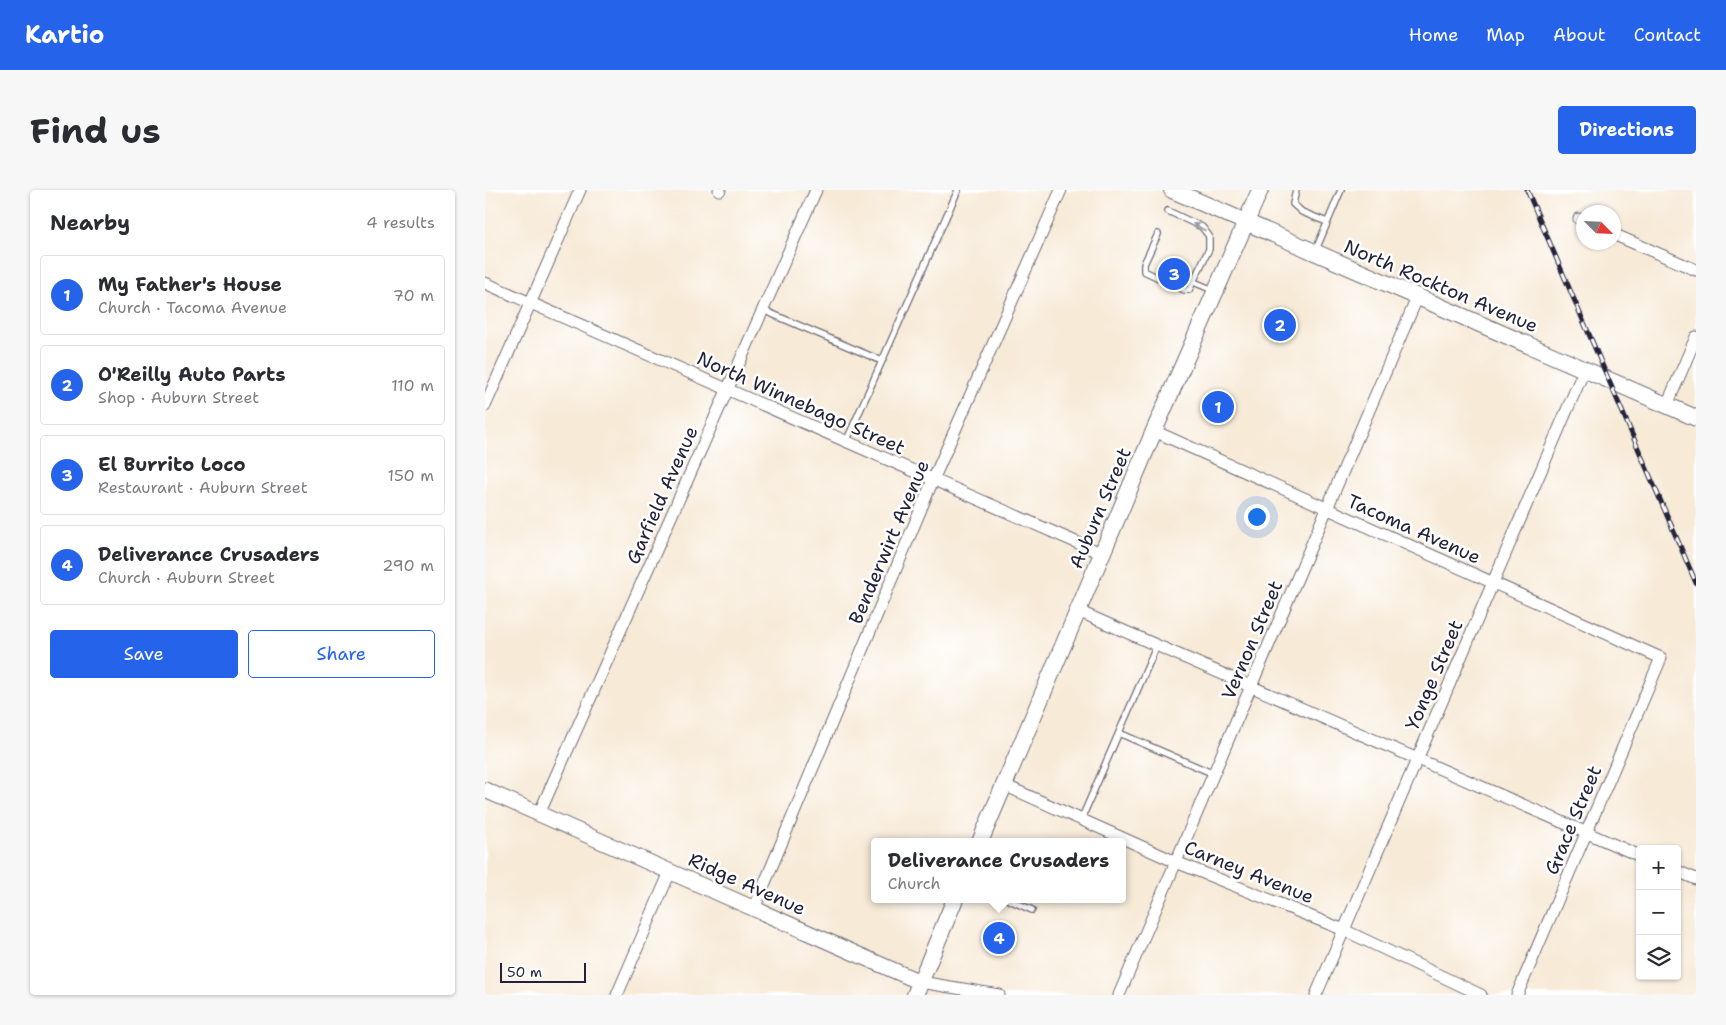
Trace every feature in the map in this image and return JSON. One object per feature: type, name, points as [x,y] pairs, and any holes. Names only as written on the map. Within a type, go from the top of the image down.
[{"type":"main road","name":"North Rockton Avenue","points":[[1172,190],[1315,254],[1585,368],[1696,418]]},
{"type":"main road","name":"Auburn Street","points":[[982,838],[1154,432],[1260,190]]},
{"type":"main road","points":[[917,989],[953,903]]},
{"type":"street","points":[[485,406],[580,190]]},
{"type":"street","name":"Garfield Avenue","points":[[539,814],[816,190]]},
{"type":"street","name":"Benderwirt Avenue","points":[[754,909],[933,480],[1061,190]]},
{"type":"street","points":[[1621,237],[1696,270]]},
{"type":"street","name":"North Winnebago Street","points":[[485,283],[1103,554]]},
{"type":"street","name":"Vernon Street","points":[[1119,995],[1417,298]]},
{"type":"street","points":[[1667,405],[1696,337]]},
{"type":"street","name":"Yonge Street","points":[[1316,995],[1585,368]]},
{"type":"street","name":"Tacoma Avenue","points":[[1154,432],[1661,658]]},
{"type":"street","points":[[1079,611],[1636,854]]},
{"type":"street","name":"Grace Street","points":[[1517,995],[1661,658]]},
{"type":"street","name":"Carney Avenue","points":[[1003,785],[1122,838]]},
{"type":"street","name":"Ridge Avenue","points":[[485,790],[754,909],[917,989],[999,995]]},
{"type":"street","name":"Carney Avenue","points":[[1126,840],[1344,930],[1481,995]]},
{"type":"street","points":[[617,995],[670,872]]},
{"type":"street","points":[[1681,873],[1696,879]]},
{"type":"lane","points":[[846,442],[958,190]]},
{"type":"lane","points":[[1296,190],[1293,204],[1298,209],[1327,222]]},
{"type":"lane","points":[[1315,254],[1341,190]]},
{"type":"lane","points":[[1158,234],[1144,264],[1144,271],[1185,291],[1190,289],[1206,255],[1210,240],[1205,230],[1168,211]]},
{"type":"lane","points":[[1194,282],[1215,291]]},
{"type":"lane","points":[[763,310],[882,361]]},
{"type":"lane","points":[[1081,820],[1157,645]]},
{"type":"lane","points":[[1119,733],[1214,774]]},
{"type":"lane","points":[[1016,903],[1032,910]]},
{"type":"railway","points":[[1527,190],[1696,583]]},
{"type":"place","name":"El Burrito Loco","points":[[1174,274]]},
{"type":"place","name":"O'Reilly Auto Parts","points":[[1280,325]]},
{"type":"place","name":"My Father's House","points":[[1218,407]]},
{"type":"place","name":"Deliverance Crusaders","points":[[999,938]]}]
